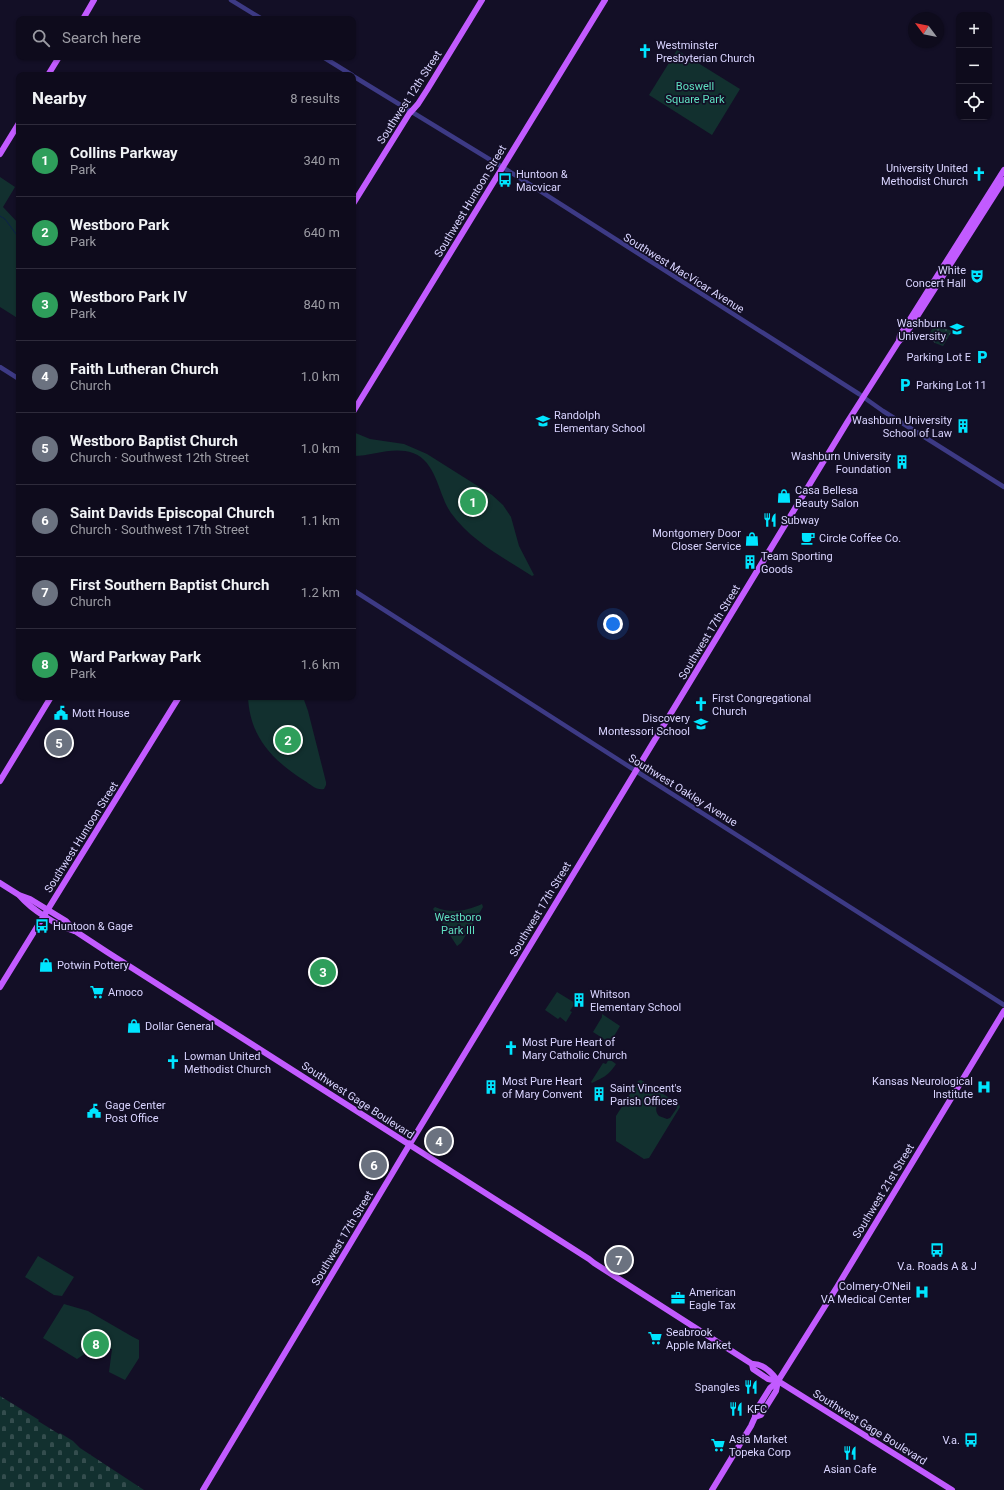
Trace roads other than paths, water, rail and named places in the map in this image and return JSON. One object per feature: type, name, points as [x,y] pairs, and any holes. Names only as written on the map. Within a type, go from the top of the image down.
[{"type":"main road","points":[[85,16],[94,0]]},
{"type":"main road","name":"Southwest 12th Street","points":[[356,199],[411,112],[427,90],[482,0]]},
{"type":"main road","name":"Southwest Huntoon Street","points":[[356,407],[605,0]]},
{"type":"main road","points":[[50,72],[57,60]]},
{"type":"main road","points":[[0,154],[16,128]]},
{"type":"main road","name":"Southwest 17th Street","points":[[899,341],[900,334],[1004,170]]},
{"type":"main road","name":"Southwest 17th Street","points":[[203,1490],[410,1145],[863,398],[899,341],[904,337],[1004,180]]},
{"type":"main road","points":[[0,780],[49,700]]},
{"type":"main road","name":"Southwest Huntoon Street","points":[[0,987],[177,700]]},
{"type":"main road","name":"Southwest Gage Boulevard","points":[[0,883],[19,895],[30,899],[46,913],[66,921],[75,931],[752,1364],[753,1369],[768,1379],[778,1381],[952,1490]]},
{"type":"main road","name":"Southwest 21st Street","points":[[712,1490],[755,1417],[755,1412],[770,1388],[778,1381],[841,1281],[1004,1011]]},
{"type":"street","points":[[231,0],[257,16]]},
{"type":"street","name":"Southwest MacVicar Avenue","points":[[328,60],[347,72]]},
{"type":"street","name":"Southwest MacVicar Avenue","points":[[356,78],[502,168],[1004,487]]},
{"type":"street","points":[[0,367],[16,377]]},
{"type":"street","name":"Southwest Oakley Avenue","points":[[356,592],[636,772],[1004,1005]]},
{"type":"waterway","points":[[0,216],[5,219],[16,234]]},
{"type":"place","name":"Westminster Presbyterian Church","points":[[645,51]]},
{"type":"place","name":"University United Methodist Church","points":[[979,174]]},
{"type":"place","name":"Huntoon & Macvicar","points":[[505,180]]},
{"type":"place","name":"White Concert Hall","points":[[977,276]]},
{"type":"place","name":"Washburn University","points":[[957,329]]},
{"type":"place","name":"Parking Lot E","points":[[982,357]]},
{"type":"place","name":"Parking Lot 11","points":[[905,385]]},
{"type":"place","name":"Randolph Elementary School","points":[[543,421]]},
{"type":"place","name":"Washburn University School of Law","points":[[963,426]]},
{"type":"place","name":"Washburn University Foundation","points":[[902,462]]},
{"type":"place","name":"Casa Bellesa Beauty Salon","points":[[784,496]]},
{"type":"place","name":"Collins Parkway","points":[[473,502]]},
{"type":"place","name":"Subway","points":[[770,520]]},
{"type":"place","name":"Circle Coffee Co.","points":[[808,538]]},
{"type":"place","name":"Montgomery Door Closer Service","points":[[752,539]]},
{"type":"place","name":"Team Sporting Goods","points":[[750,562]]},
{"type":"place","name":"First Congregational Church","points":[[701,704]]},
{"type":"place","name":"Mott House","points":[[61,713]]},
{"type":"place","name":"Discovery Montessori School","points":[[701,724]]},
{"type":"place","name":"Westboro Park","points":[[288,740]]},
{"type":"place","name":"Westboro Baptist Church","points":[[59,743]]},
{"type":"place","name":"Huntoon & Gage","points":[[42,926]]},
{"type":"place","name":"Potwin Pottery","points":[[46,965]]},
{"type":"place","name":"Westboro Park IV","points":[[323,972]]},
{"type":"place","name":"Amoco","points":[[97,992]]},
{"type":"place","name":"Whitson Elementary School","points":[[579,1000]]},
{"type":"place","name":"Dollar General","points":[[134,1026]]},
{"type":"place","name":"Most Pure Heart of Mary Catholic Church","points":[[511,1048]]},
{"type":"place","name":"Lowman United Methodist Church","points":[[173,1062]]},
{"type":"place","name":"Most Pure Heart of Mary Convent","points":[[491,1087]]},
{"type":"place","name":"Kansas Neurological Institute","points":[[984,1087]]},
{"type":"place","name":"Saint Vincent's Parish Offices","points":[[599,1094]]},
{"type":"place","name":"Gage Center Post Office","points":[[94,1111]]},
{"type":"place","name":"Faith Lutheran Church","points":[[439,1141]]},
{"type":"place","name":"Saint Davids Episcopal Church","points":[[374,1165]]},
{"type":"place","name":"V.a. Roads A & J","points":[[937,1250]]},
{"type":"place","name":"First Southern Baptist Church","points":[[619,1260]]},
{"type":"place","name":"Colmery-O'Neil VA Medical Center","points":[[922,1292]]},
{"type":"place","name":"American Eagle Tax","points":[[678,1298]]},
{"type":"place","name":"Seabrook Apple Market","points":[[655,1338]]},
{"type":"place","name":"Ward Parkway Park","points":[[96,1344]]},
{"type":"place","name":"Spangles","points":[[751,1387]]},
{"type":"place","name":"KFC","points":[[736,1409]]},
{"type":"place","name":"V.a.","points":[[971,1440]]},
{"type":"place","name":"Asia Market Topeka Corp","points":[[718,1445]]},
{"type":"place","name":"Asian Cafe","points":[[850,1453]]},
{"type":"park label","name":"Boswell Square Park","points":[[695,92]]},
{"type":"park label","name":"Westboro Park III","points":[[458,923]]}]
